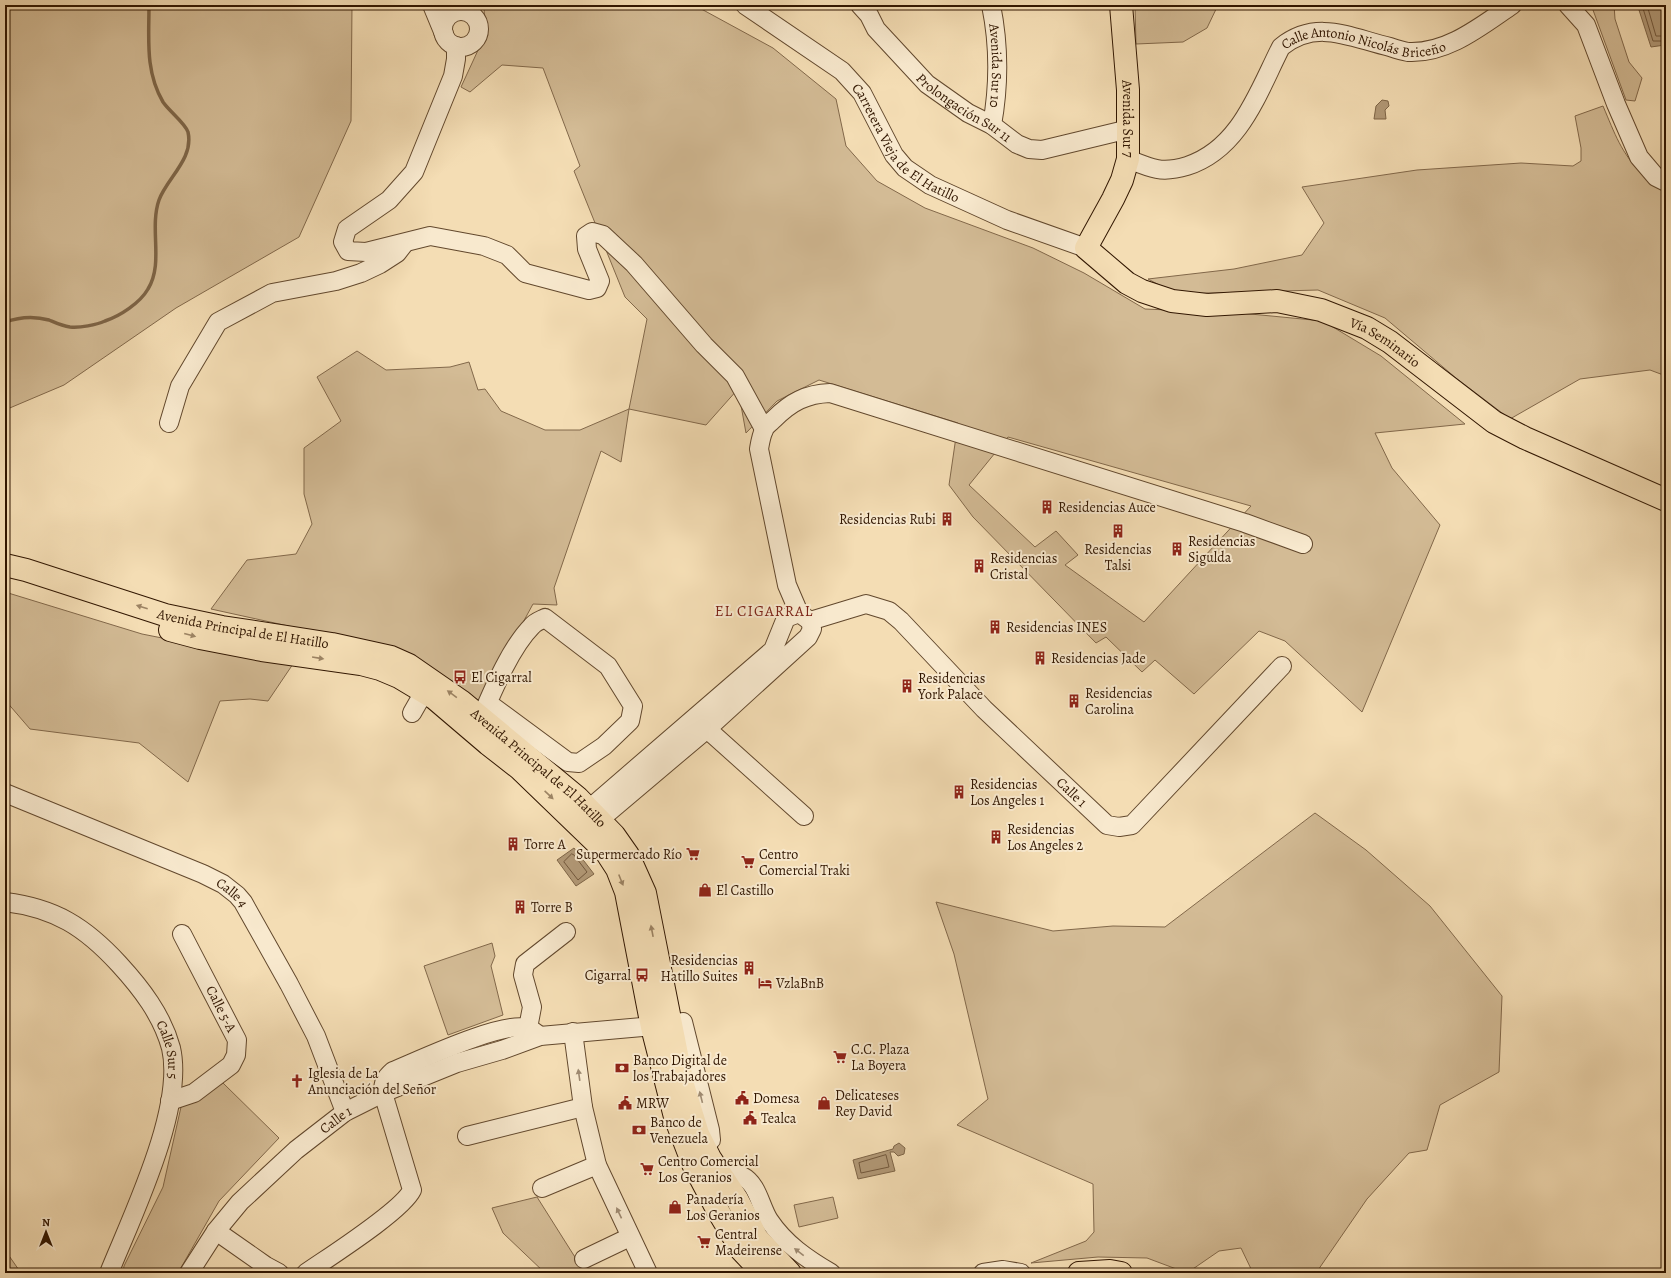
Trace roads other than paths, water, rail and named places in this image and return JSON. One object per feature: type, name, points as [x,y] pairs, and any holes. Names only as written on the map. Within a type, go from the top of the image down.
[{"type":"main road","name":"Avenida Sur 7","points":[[1086,248],[1114,199],[1122,180],[1128,159],[1129,129],[1121,5]]},
{"type":"main road","name":"Vía Seminario","points":[[1086,248],[1127,283],[1142,291],[1172,302],[1207,305],[1277,301],[1321,310],[1367,328],[1390,342],[1494,422],[1525,438],[1666,500]]},
{"type":"main road","name":"Avenida Principal de El Hatillo","points":[[5,565],[26,570],[165,615],[222,627],[332,644],[391,657],[409,664],[484,710],[590,819],[606,852],[617,869],[626,892],[669,1024],[691,1113],[698,1134],[716,1168],[737,1199],[757,1238],[790,1273]]},
{"type":"main road","name":"Avenida Principal de El Hatillo","points":[[5,580],[22,584],[143,623],[200,638],[262,650],[361,664],[380,669],[400,677],[434,698],[520,769],[590,819]]},
{"type":"main road","name":"Avenida Principal de El Hatillo","points":[[669,1024],[668,1095],[693,1164],[718,1211],[742,1251],[763,1273]]},
{"type":"main road","points":[[1079,1273],[1110,1271],[1121,1273]]},
{"type":"street","points":[[432,5],[450,40],[456,60],[453,76],[414,172],[389,200],[347,229],[344,242],[348,251],[357,253],[430,236],[484,246],[508,255],[525,274],[589,290],[597,288],[600,281],[587,249],[586,236],[592,232],[603,235],[634,264],[704,345],[735,376],[764,429]]},
{"type":"street","name":"Carretera Vieja de El Hatillo","points":[[745,5],[842,72],[862,92],[894,155],[905,168],[952,197],[1007,220],[1086,248]]},
{"type":"street","name":"Prolongación Sur 11","points":[[860,5],[869,15],[876,29],[927,84],[968,113],[992,125],[1017,144],[1029,149],[1042,150],[1129,129]]},
{"type":"street","name":"Avenida Sur 10","points":[[991,5],[996,27],[997,77],[996,102],[992,125]]},
{"type":"street","name":"Calle Antonio Nicolás Briceño","points":[[1128,159],[1147,167],[1174,169],[1209,157],[1223,147],[1243,122],[1281,47],[1290,39],[1301,34],[1329,31],[1408,52],[1422,51],[1463,38],[1512,5]]},
{"type":"street","points":[[1568,5],[1586,25],[1616,104],[1639,158],[1656,177],[1666,182]]},
{"type":"street","points":[[458,8],[474,17],[479,27],[479,33],[473,43],[468,46],[450,40],[443,28],[448,17],[458,11],[458,8]]},
{"type":"street","points":[[169,423],[180,386],[218,322],[272,293],[336,281],[361,273],[397,253],[404,243]]},
{"type":"street","points":[[590,819],[777,654],[808,637],[812,629],[787,585],[759,449],[764,429],[789,405],[803,397],[817,393],[830,393],[1245,523],[1303,544]]},
{"type":"street","name":"Calle 1","points":[[777,654],[786,618],[805,617],[866,604],[889,611],[901,621],[984,709],[1107,825],[1119,827],[1132,825],[1282,666]]},
{"type":"street","points":[[545,618],[608,666],[633,706],[630,721],[604,746],[579,763],[568,762],[484,710],[494,686],[521,640],[533,625],[545,618]]},
{"type":"street","points":[[590,819],[707,729],[777,654]]},
{"type":"street","points":[[412,713],[424,692]]},
{"type":"street","points":[[707,729],[804,816]]},
{"type":"street","name":"Calle 4","points":[[5,793],[223,884],[237,895],[243,902],[302,1001],[345,1112]]},
{"type":"street","name":"Calle Sur 5","points":[[5,902],[27,905],[52,913],[82,929],[103,946],[151,1003],[171,1049],[173,1080],[163,1132],[109,1273]]},
{"type":"street","points":[[534,1032],[532,1006],[523,975],[525,964],[566,932]]},
{"type":"street","name":"Calle 5-A","points":[[170,1101],[194,1093],[231,1064],[236,1055],[237,1040],[182,934]]},
{"type":"street","name":"Calle 1","points":[[189,1273],[216,1231],[240,1202],[296,1150],[345,1112],[383,1092],[457,1063],[502,1050],[534,1032],[573,1032],[669,1024]]},
{"type":"street","points":[[573,1032],[583,1107],[597,1165],[648,1273]]},
{"type":"street","points":[[306,1273],[382,1219],[409,1197],[412,1190],[383,1092]]},
{"type":"street","points":[[467,1136],[583,1107]]},
{"type":"street","points":[[542,1188],[597,1165]]},
{"type":"street","points":[[716,1168],[742,1176],[749,1181],[769,1220],[788,1244],[811,1262],[832,1273]]},
{"type":"street","points":[[216,1231],[266,1266],[279,1273]]},
{"type":"street","points":[[584,1260],[630,1237]]},
{"type":"street","points":[[983,1273],[1003,1270],[1021,1273]]},
{"type":"water","points":[[1666,6],[1665,45],[1651,47],[1638,7]]},
{"type":"water","points":[[1382,100],[1388,101],[1389,106],[1385,110],[1386,119],[1374,119],[1376,106]]},
{"type":"water","points":[[574,848],[594,874],[576,886],[557,860]]},
{"type":"water","points":[[899,1143],[905,1148],[904,1154],[898,1156],[894,1152],[890,1152],[895,1171],[858,1179],[853,1160],[893,1149],[894,1146]]},
{"type":"waterway","points":[[5,322],[21,318],[33,318],[49,320],[70,327],[83,327],[97,324],[117,316],[135,304],[148,289],[153,279],[156,257],[156,211],[163,192],[184,160],[189,142],[186,128],[163,102],[153,79],[149,55],[149,5]]},
{"type":"place","name":"Residencias Auce","points":[[1047,507]]},
{"type":"place","name":"Residencias Rubi","points":[[947,519]]},
{"type":"place","name":"Residencias Talsi","points":[[1118,531]]},
{"type":"place","name":"Residencias Sigulda","points":[[1177,549]]},
{"type":"place","name":"Residencias Cristal","points":[[979,566]]},
{"type":"place","name":"Residencias INES","points":[[995,627]]},
{"type":"place","name":"Residencias Jade","points":[[1040,658]]},
{"type":"place","name":"El Cigarral","points":[[460,677]]},
{"type":"place","name":"Residencias York Palace","points":[[907,686]]},
{"type":"place","name":"Residencias Carolina","points":[[1074,701]]},
{"type":"place","name":"Residencias Los Angeles 1","points":[[959,792]]},
{"type":"place","name":"Residencias Los Angeles 2","points":[[996,837]]},
{"type":"place","name":"Torre A","points":[[513,844]]},
{"type":"place","name":"Supermercado Río","points":[[693,854]]},
{"type":"place","name":"Centro Comercial Traki","points":[[748,862]]},
{"type":"place","name":"El Castillo","points":[[705,890]]},
{"type":"place","name":"Torre B","points":[[520,907]]},
{"type":"place","name":"Residencias Hatillo Suites","points":[[749,968]]},
{"type":"place","name":"Cigarral","points":[[642,975]]},
{"type":"place","name":"VzlaBnB","points":[[765,983]]},
{"type":"place","name":"C.C. Plaza La Boyera","points":[[840,1057]]},
{"type":"place","name":"Banco Digital de los Trabajadores","points":[[622,1068]]},
{"type":"place","name":"Iglesia de La Anunciación del Señor","points":[[297,1081]]},
{"type":"place","name":"Domesa","points":[[742,1098]]},
{"type":"place","name":"MRW","points":[[625,1103]]},
{"type":"place","name":"Delicateses Rey David","points":[[824,1103]]},
{"type":"place","name":"Tealca","points":[[750,1118]]},
{"type":"place","name":"Banco de Venezuela","points":[[639,1130]]},
{"type":"place","name":"Centro Comercial Los Geranios","points":[[647,1169]]},
{"type":"place","name":"Panadería Los Geranios","points":[[675,1207]]},
{"type":"place","name":"Central Madeirense","points":[[704,1242]]},
{"type":"district","name":"EL CIGARRAL","points":[[764,611]]}]
